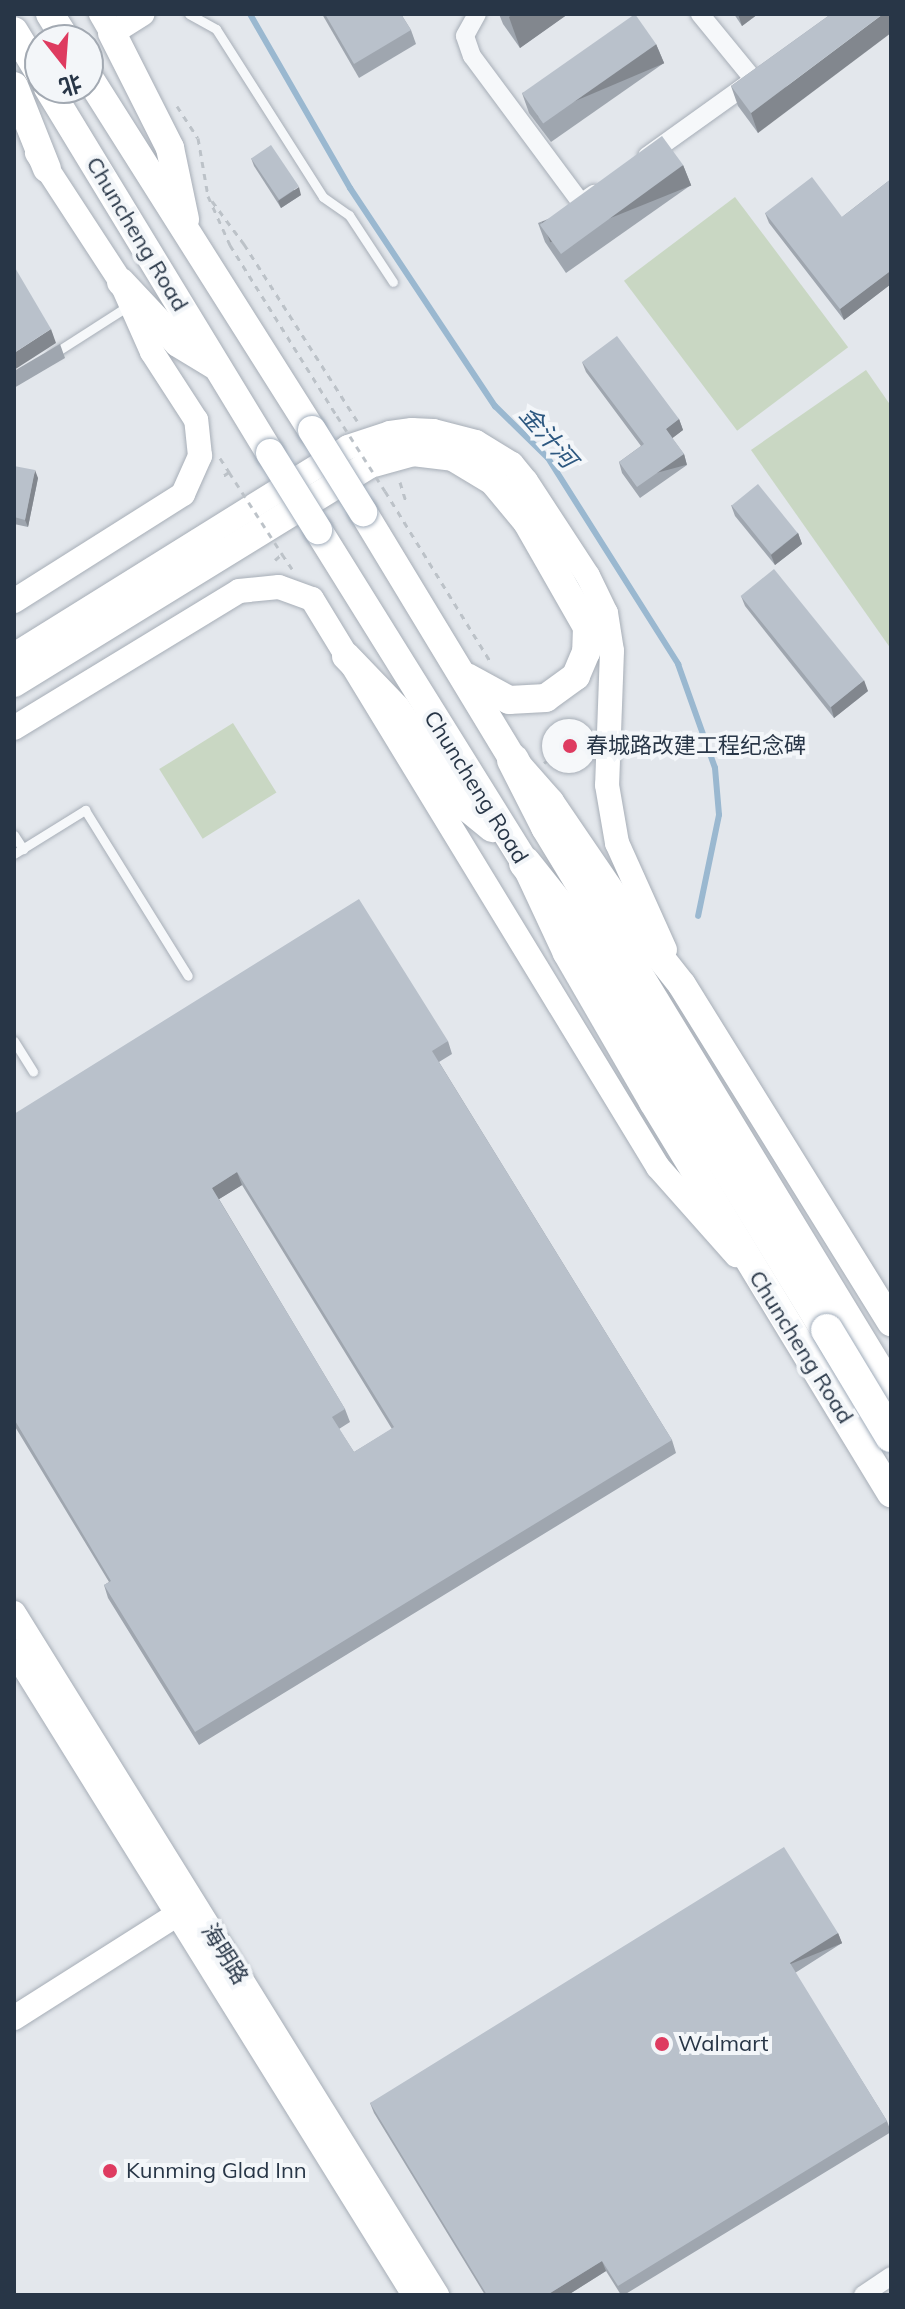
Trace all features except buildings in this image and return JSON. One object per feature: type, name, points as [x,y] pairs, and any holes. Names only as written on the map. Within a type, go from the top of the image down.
[{"type":"highway","points":[[536,760],[547,827],[837,1324],[891,1436]]},
{"type":"highway","points":[[518,854],[592,947],[837,1324],[891,1392]]},
{"type":"main road","points":[[143,14],[106,24],[170,148],[189,239]]},
{"type":"main road","points":[[14,86],[47,169]]},
{"type":"main road","name":"Chuncheng Road","points":[[104,102],[463,674],[536,760],[550,802],[626,914],[682,985],[891,1322]]},
{"type":"main road","name":"Chuncheng Road","points":[[58,104],[518,854],[567,953],[762,1284],[891,1493]]},
{"type":"main road","points":[[14,118],[126,293],[152,352],[196,420],[200,456],[183,494],[14,601]]},
{"type":"main road","points":[[126,293],[178,343],[218,368]]},
{"type":"main road","points":[[14,655],[348,447],[390,433],[412,430],[433,431],[476,442],[512,464],[526,481],[588,576],[606,613],[612,651],[607,785],[617,843],[634,890],[682,985]]},
{"type":"main road","points":[[14,683],[370,464],[413,452],[453,457],[493,481],[527,522],[587,627],[586,652],[576,676],[546,698],[509,700],[463,674]]},
{"type":"main road","points":[[14,728],[239,591],[279,587],[312,599],[658,1167],[762,1284]]},
{"type":"main road","points":[[346,656],[396,708],[459,801],[518,854]]},
{"type":"main road","name":"海明路","points":[[14,1613],[185,1910],[414,2295]]},
{"type":"main road","name":"海明路","points":[[14,1651],[437,2295]]},
{"type":"main road","points":[[14,2018],[185,1910]]},
{"type":"street","points":[[477,14],[465,36],[472,56],[497,94],[581,203],[606,185]]},
{"type":"street","points":[[630,168],[759,76],[700,14]]},
{"type":"street","points":[[863,2295],[891,2276]]},
{"type":"lane","points":[[189,14],[216,29],[323,197],[349,215],[393,282]]},
{"type":"lane","points":[[40,362],[126,293]]},
{"type":"lane","points":[[14,835],[19,852],[85,810],[188,976]]},
{"type":"lane","points":[[14,1041],[33,1072]]},
{"type":"path","points":[[198,138],[208,196],[230,245],[385,491]]},
{"type":"path","points":[[208,196],[244,244],[357,421]]},
{"type":"path","points":[[397,470],[406,502]]},
{"type":"path","points":[[223,476],[229,472],[282,554],[275,560]]},
{"type":"path","points":[[398,502],[399,515]]},
{"type":"green space","points":[[735,197],[848,347],[737,431],[624,281]]},
{"type":"green space","points":[[866,370],[891,406],[891,649],[751,450]]},
{"type":"green space","points":[[233,723],[276,793],[203,839],[159,769]]},
{"type":"waterway","name":"金汁河","points":[[250,14],[350,188],[495,406],[548,458],[678,664],[715,768],[719,815],[698,916]]},
{"type":"place","name":"春城路改建工程纪念碑","points":[[570,746]]},
{"type":"place","name":"Walmart","points":[[662,2044]]},
{"type":"place","name":"Kunming Glad Inn","points":[[110,2171]]}]
